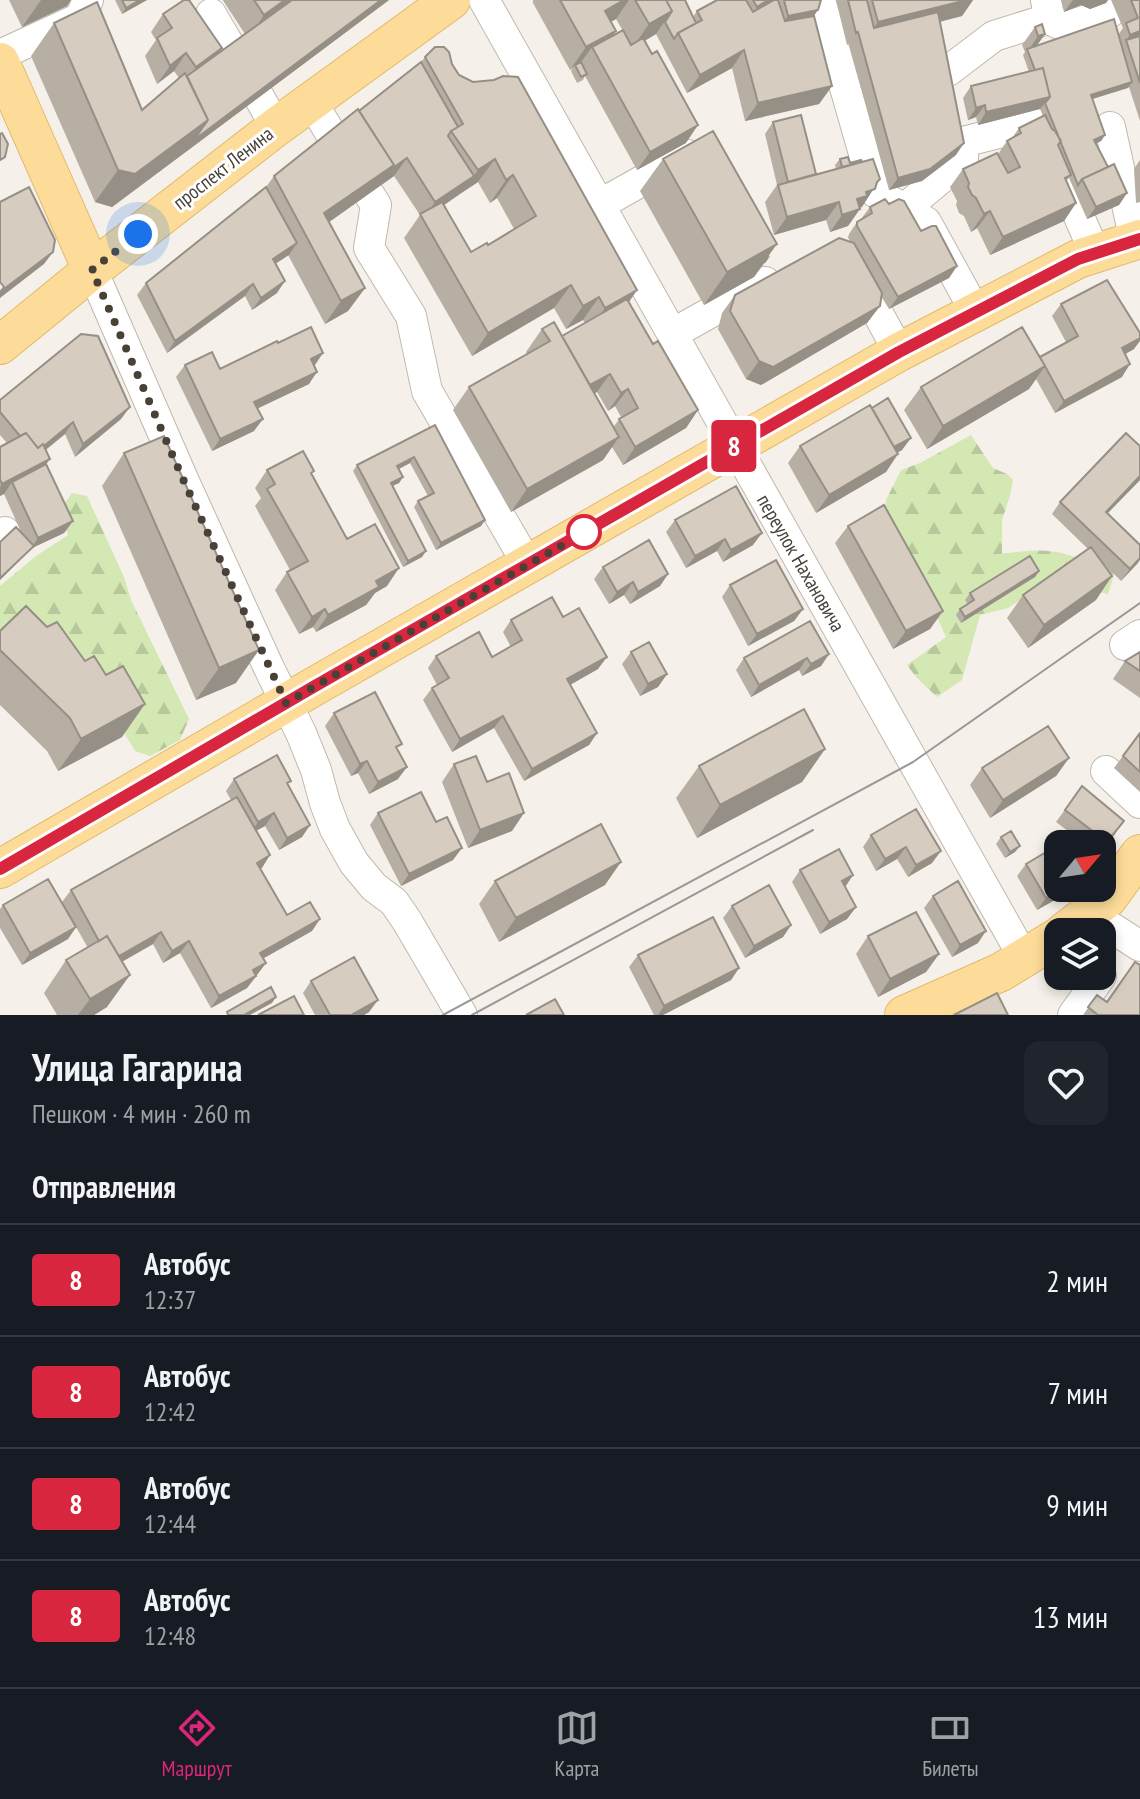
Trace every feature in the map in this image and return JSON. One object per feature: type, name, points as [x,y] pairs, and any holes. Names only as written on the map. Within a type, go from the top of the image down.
[{"type":"main road","name":"проспект Ленина","points":[[0,345],[92,270],[267,112],[311,101],[451,0]]},
{"type":"main road","points":[[0,62],[92,270]]},
{"type":"main road","points":[[0,869],[899,352],[1056,270],[1137,240]]},
{"type":"main road","points":[[1090,908],[1140,854]]},
{"type":"main road","points":[[904,1015],[1001,972],[1044,946]]},
{"type":"street","points":[[0,62],[80,18],[88,0]]},
{"type":"street","name":"переулок Нахановича","points":[[484,0],[1024,958]]},
{"type":"street","points":[[820,0],[875,192],[926,222],[975,311]]},
{"type":"street","points":[[948,71],[994,36],[1039,22],[1047,8],[1057,23],[1068,26],[1109,13]]},
{"type":"street","points":[[211,14],[232,50]]},
{"type":"street","points":[[311,101],[334,139]]},
{"type":"street","points":[[904,209],[963,160],[963,142],[1038,123],[1095,253]]},
{"type":"street","points":[[1110,127],[1137,240]]},
{"type":"street","points":[[599,205],[702,151]]},
{"type":"street","points":[[369,194],[376,205],[369,248],[411,316],[427,391],[528,565]]},
{"type":"street","points":[[846,255],[899,352]]},
{"type":"street","points":[[92,270],[182,477],[316,770],[335,829],[354,863],[374,887],[394,902],[407,921],[462,1015]]},
{"type":"street","points":[[672,334],[785,271]]},
{"type":"street","points":[[1106,771],[1140,803]]},
{"type":"street","points":[[1090,908],[1134,942],[1116,960]]},
{"type":"street","points":[[1073,1015],[1090,990]]},
{"type":"green space","points":[[971,435],[993,468],[1013,480],[1002,520],[1002,554],[1046,551],[1066,554],[1089,563],[1107,557],[1115,572],[1108,594],[1094,591],[1070,567],[1008,608],[980,615],[962,680],[937,697],[907,665],[946,637],[915,569],[882,528],[886,500],[901,470]]},
{"type":"green space","points":[[72,493],[87,496],[124,577],[131,600],[189,719],[180,740],[150,756],[135,751],[102,695],[0,631],[0,586],[68,535],[60,510]]},
{"type":"building","points":[[122,0],[140,0],[126,8]]},
{"type":"building","points":[[189,0],[222,48],[196,67],[186,53],[170,66],[157,38],[172,28],[163,14]]},
{"type":"building","points":[[254,0],[285,0],[264,15]]},
{"type":"building","points":[[292,0],[381,0],[194,140],[208,120],[187,76]]},
{"type":"building","points":[[560,0],[624,0],[605,11],[616,31],[586,47]]},
{"type":"building","points":[[635,0],[666,0],[672,11],[649,24]]},
{"type":"building","points":[[666,0],[685,0],[696,23],[678,33],[674,39],[665,22],[672,11]]},
{"type":"building","points":[[717,0],[746,0],[753,12],[778,0],[785,21],[814,16],[832,86],[758,103],[744,50],[700,75],[678,33],[702,20],[697,11]]},
{"type":"building","points":[[753,0],[768,0],[757,7]]},
{"type":"building","points":[[784,0],[821,0],[818,10],[788,16]]},
{"type":"building","points":[[848,0],[867,0],[874,28],[938,12],[964,143],[930,169],[898,178]]},
{"type":"building","points":[[872,0],[967,0],[878,22]]},
{"type":"building","points":[[1131,0],[1140,0],[1140,31],[1130,35],[1126,23],[1138,18]]},
{"type":"building","points":[[97,2],[142,110],[185,73],[208,120],[135,174],[118,170],[54,23]]},
{"type":"building","points":[[1114,19],[1132,82],[1091,95],[1105,135],[1094,140],[1108,167],[1082,179],[1078,185],[1045,103],[1050,97],[1043,68],[1035,70],[1027,49]]},
{"type":"building","points":[[1042,24],[1045,34],[1038,36],[1035,27]]},
{"type":"building","points":[[623,30],[631,45],[643,38],[652,54],[657,51],[698,125],[650,152],[592,47]]},
{"type":"building","points":[[1140,36],[1140,83],[1126,40]]},
{"type":"building","points":[[435,47],[444,47],[459,75],[473,82],[503,76],[518,77],[637,290],[605,308],[599,297],[583,306],[571,285],[488,333],[420,214],[442,202],[471,252],[536,216],[513,175],[506,180],[495,159],[478,170],[451,131],[463,124],[425,57]]},
{"type":"building","points":[[421,62],[458,127],[448,136],[474,176],[435,202],[407,158],[390,170],[394,165],[359,111]]},
{"type":"building","points":[[581,62],[587,74],[581,77],[575,65]]},
{"type":"building","points":[[1043,68],[1050,97],[986,112],[985,105],[976,108],[971,86]]},
{"type":"building","points":[[358,109],[394,165],[324,213],[365,288],[341,301],[274,176]]},
{"type":"building","points":[[801,115],[816,174],[788,182],[773,122]]},
{"type":"building","points":[[1045,115],[1061,141],[1058,145],[1071,175],[1065,178],[1076,203],[1003,237],[990,211],[984,214],[972,195],[963,169],[997,153],[1008,173],[1020,167],[1007,141],[1021,133],[1019,128]]},
{"type":"building","points":[[713,131],[777,244],[727,272],[663,159]]},
{"type":"building","points":[[0,134],[8,144],[5,157],[0,160]]},
{"type":"building","points":[[848,157],[850,163],[862,162],[842,167],[840,159]]},
{"type":"building","points":[[873,159],[880,179],[875,189],[866,192],[867,196],[857,199],[860,209],[842,215],[839,202],[787,217],[778,185]]},
{"type":"building","points":[[1114,164],[1127,193],[1096,207],[1082,179]]},
{"type":"building","points":[[29,187],[55,240],[53,252],[0,292],[4,287],[0,282],[0,202]]},
{"type":"building","points":[[266,187],[297,243],[273,259],[285,281],[261,298],[253,284],[175,341],[146,283]]},
{"type":"building","points":[[885,199],[889,204],[899,199],[904,201],[921,231],[936,226],[957,266],[898,297],[857,226],[857,222],[872,213],[870,207]]},
{"type":"building","points":[[839,238],[854,243],[882,293],[880,306],[773,367],[759,361],[730,311],[735,295]]},
{"type":"building","points":[[1107,280],[1140,333],[1140,338],[1122,348],[1130,364],[1064,401],[1040,357],[1078,336],[1061,304]]},
{"type":"building","points":[[627,299],[653,344],[658,341],[698,410],[635,447],[619,419],[638,408],[628,389],[621,393],[610,374],[590,385],[562,336]]},
{"type":"building","points":[[554,322],[619,437],[527,489],[469,387],[550,341],[542,329]]},
{"type":"building","points":[[311,327],[323,353],[311,359],[317,372],[254,402],[263,419],[220,439],[185,365],[212,352],[220,369]]},
{"type":"building","points":[[1022,327],[1045,366],[943,426],[921,387]]},
{"type":"building","points":[[81,334],[98,336],[130,407],[83,444],[73,422],[38,448],[26,433],[20,436],[0,412],[0,400]]},
{"type":"building","points":[[888,398],[911,438],[894,447],[872,408]]},
{"type":"building","points":[[870,405],[898,454],[829,495],[800,446]]},
{"type":"building","points":[[435,425],[485,520],[441,543],[418,501],[434,493],[414,457],[397,466],[403,477],[391,483],[426,551],[408,561],[357,465]]},
{"type":"building","points":[[26,433],[38,448],[43,444],[50,459],[2,484],[0,447]]},
{"type":"building","points":[[1126,433],[1140,446],[1140,476],[1106,512],[1140,545],[1140,558],[1130,569],[1060,502]]},
{"type":"building","points":[[164,436],[259,650],[219,668],[124,453]]},
{"type":"building","points":[[303,451],[314,471],[311,473],[347,539],[375,524],[399,568],[376,581],[379,587],[328,615],[325,609],[312,617],[287,572],[308,561],[267,489],[275,484],[267,470]]},
{"type":"building","points":[[46,464],[73,521],[38,538],[12,482]]},
{"type":"building","points":[[736,486],[762,533],[731,550],[725,539],[695,556],[675,520]]},
{"type":"building","points":[[884,505],[943,611],[906,631],[848,526]]},
{"type":"building","points":[[16,527],[34,546],[0,578],[0,542]]},
{"type":"building","points":[[649,540],[668,574],[638,592],[633,582],[617,592],[603,567]]},
{"type":"building","points":[[1091,547],[1112,576],[1044,625],[1023,595]]},
{"type":"building","points":[[1030,556],[1039,571],[965,617],[960,609],[974,600],[970,593]]},
{"type":"building","points":[[776,560],[803,609],[757,634],[730,585]]},
{"type":"building","points":[[552,597],[563,617],[579,608],[607,657],[567,679],[597,733],[532,769],[503,716],[460,739],[432,688],[449,678],[436,656],[479,632],[492,657],[522,640],[511,620]]},
{"type":"building","points":[[26,606],[47,627],[57,622],[85,661],[94,656],[106,675],[123,666],[145,704],[81,739],[70,718],[0,650],[0,631]]},
{"type":"building","points":[[810,621],[829,654],[811,664],[807,658],[759,685],[744,658]]},
{"type":"building","points":[[649,642],[667,674],[648,684],[631,652]]},
{"type":"building","points":[[1140,652],[1140,671],[1125,661]]},
{"type":"building","points":[[375,692],[402,744],[396,747],[407,767],[378,782],[367,761],[360,764],[334,713]]},
{"type":"building","points":[[804,709],[825,749],[720,805],[699,766]]},
{"type":"building","points":[[1048,726],[1069,758],[1003,800],[982,768]]},
{"type":"building","points":[[1140,733],[1140,772],[1123,756]]},
{"type":"building","points":[[277,755],[291,781],[287,783],[310,825],[287,838],[274,813],[258,822],[234,779]]},
{"type":"building","points":[[476,756],[487,782],[509,773],[524,813],[480,830],[454,764]]},
{"type":"building","points":[[1082,786],[1124,821],[1116,831],[1091,830],[1065,810]]},
{"type":"building","points":[[421,792],[436,822],[447,817],[462,848],[409,874],[378,813]]},
{"type":"building","points":[[237,797],[270,855],[257,863],[287,915],[310,902],[320,919],[260,953],[266,963],[253,970],[256,976],[219,996],[189,941],[172,951],[161,932],[119,956],[107,936],[99,941],[71,890]]},
{"type":"building","points":[[916,809],[941,851],[916,865],[906,847],[885,859],[871,835]]},
{"type":"building","points":[[601,824],[621,862],[516,918],[495,881]]},
{"type":"building","points":[[1011,831],[1020,846],[1010,852],[1001,837]]},
{"type":"building","points":[[839,849],[853,875],[842,881],[856,907],[829,922],[800,870]]},
{"type":"building","points":[[1044,853],[1044,895],[1026,864]]},
{"type":"building","points":[[48,879],[76,927],[30,953],[3,905]]},
{"type":"building","points":[[958,881],[986,931],[960,945],[933,896]]},
{"type":"building","points":[[769,885],[791,925],[754,946],[732,906]]},
{"type":"building","points":[[916,912],[939,954],[890,979],[868,936]]},
{"type":"building","points":[[713,917],[739,968],[664,1006],[638,955]]},
{"type":"building","points":[[107,936],[130,975],[90,999],[66,960]]},
{"type":"building","points":[[354,957],[378,1000],[351,1015],[330,1015],[311,981]]},
{"type":"building","points":[[1135,962],[1140,965],[1140,1015],[1098,1015],[1088,1007],[1097,995],[1107,1002]]},
{"type":"building","points":[[271,987],[276,997],[244,1015],[228,1015],[227,1012]]},
{"type":"building","points":[[997,993],[1008,1015],[954,1015]]},
{"type":"building","points":[[294,996],[304,1015],[258,1015]]},
{"type":"building","points":[[555,999],[564,1015],[526,1015]]},
{"type":"tram line","points":[[443,1015],[913,762],[1140,603]]},
{"type":"tram line","points":[[472,1015],[813,830]]},
{"type":"bus line","name":"8","points":[[0,869],[899,352],[1078,259],[1140,239]]},
{"type":"route","points":[[138,234],[92,270],[182,477],[286,703],[587,531],[584,532]]}]
